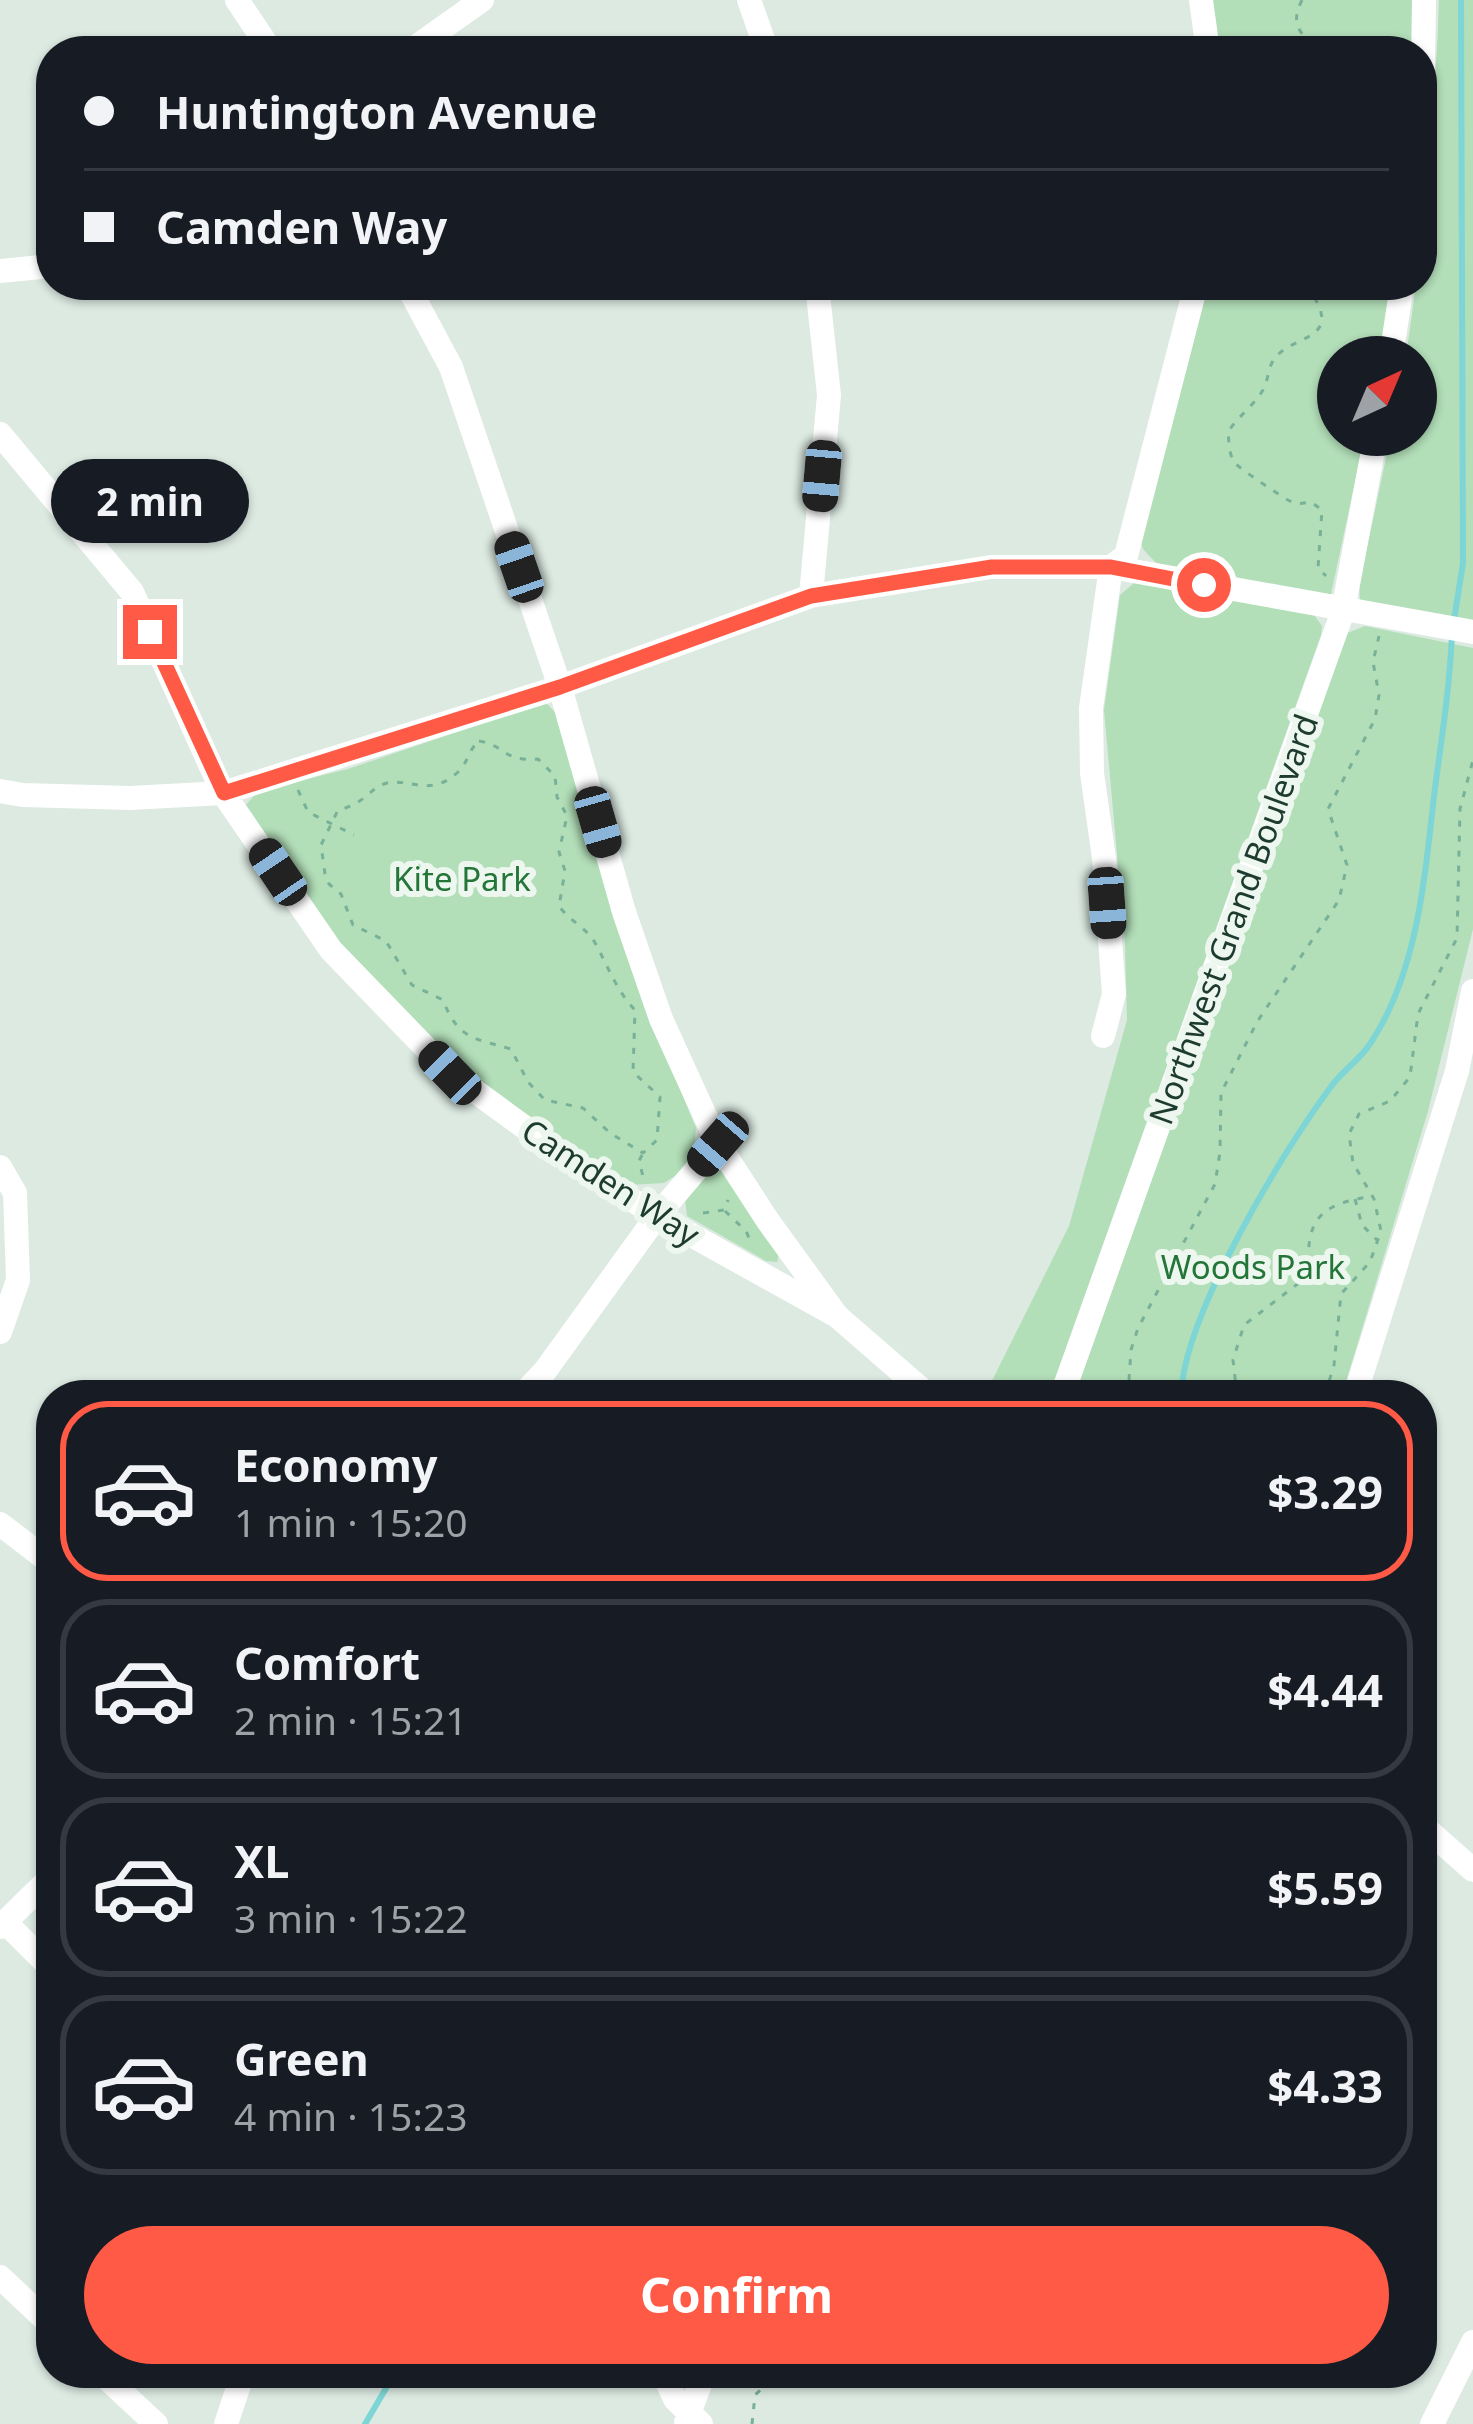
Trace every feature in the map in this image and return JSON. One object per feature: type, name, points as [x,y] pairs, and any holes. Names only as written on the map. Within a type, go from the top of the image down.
[{"type":"street","points":[[237,0],[261,36]]},
{"type":"street","points":[[431,36],[482,0]]},
{"type":"street","points":[[749,0],[762,36]]},
{"type":"street","points":[[1201,0],[1206,36]]},
{"type":"street","points":[[1423,36],[1424,0]]},
{"type":"street","points":[[0,271],[36,270]]},
{"type":"street","points":[[415,300],[452,368],[560,687],[624,911],[654,998],[718,1144],[837,1316],[911,1380]]},
{"type":"street","points":[[811,596],[829,395],[819,300]]},
{"type":"street","points":[[1103,1036],[1114,994],[1104,857],[1092,773],[1091,708],[1111,567],[1126,556],[1192,300]]},
{"type":"street","points":[[1394,336],[1400,300]]},
{"type":"street","name":"Camden Way","points":[[0,434],[132,592],[224,793],[332,950],[450,1073],[564,1156],[662,1218],[837,1316]]},
{"type":"street","name":"Northwest Grand Boulevard","points":[[1067,1380],[1343,610],[1372,456]]},
{"type":"street","points":[[0,790],[130,798],[224,793],[560,687],[811,596],[992,567],[1111,567],[1471,632]]},
{"type":"street","points":[[1360,1380],[1457,1070],[1473,991]]},
{"type":"street","points":[[536,1380],[718,1144]]},
{"type":"street","points":[[0,1167],[15,1193],[18,1280],[0,1332]]},
{"type":"street","points":[[0,1524],[36,1552]]},
{"type":"street","points":[[1437,1838],[1473,1870]]},
{"type":"street","points":[[36,1892],[3,1925],[36,1955]]},
{"type":"street","points":[[0,2277],[36,2311]]},
{"type":"street","points":[[1432,2424],[1473,2342]]},
{"type":"street","points":[[117,2388],[156,2424]]},
{"type":"street","points":[[226,2424],[238,2388]]},
{"type":"street","points":[[670,2388],[692,2420]]},
{"type":"street","points":[[692,2420],[700,2388]]},
{"type":"path","points":[[1302,0],[1294,21],[1303,36]]},
{"type":"path","points":[[1314,300],[1321,314],[1313,336],[1273,361],[1263,391],[1228,432],[1240,468],[1286,500],[1311,502],[1322,510],[1318,568],[1325,576],[1349,583]]},
{"type":"path","points":[[1129,1380],[1138,1328],[1214,1184],[1221,1094],[1257,1022],[1339,900],[1347,865],[1328,809],[1375,719],[1379,695],[1373,662],[1381,628]]},
{"type":"path","points":[[478,741],[492,743],[509,758],[538,760],[549,766],[555,776],[556,797],[567,816],[559,852],[565,871],[559,906],[592,936],[621,994],[635,1010],[638,1029],[633,1072],[660,1097],[657,1140],[643,1154],[583,1108],[545,1100],[528,1082],[511,1049],[465,1036],[452,1024],[443,1000],[412,985],[386,941],[360,931],[347,918],[341,894],[325,874],[321,845],[331,825],[338,810],[360,806],[377,787],[400,783],[422,789],[457,773],[478,741]]},
{"type":"path","points":[[1329,1380],[1341,1294],[1370,1262],[1379,1240],[1380,1216],[1352,1162],[1348,1134],[1359,1114],[1390,1100],[1410,1077],[1418,1014],[1457,938],[1460,809],[1473,760]]},
{"type":"path","points":[[299,771],[296,783],[308,812],[354,835]]},
{"type":"path","points":[[724,1210],[734,1168]]},
{"type":"path","points":[[1235,1380],[1233,1360],[1244,1325],[1304,1279],[1309,1241],[1318,1219],[1329,1208],[1373,1196]]},
{"type":"path","points":[[1355,1199],[1362,1225],[1379,1240]]},
{"type":"path","points":[[662,1218],[724,1210]]},
{"type":"path","points":[[724,1210],[751,1241],[752,1268]]},
{"type":"path","points":[[752,2424],[754,2395],[762,2388]]},
{"type":"green space","points":[[1209,0],[1413,0],[1412,36],[1214,36]]},
{"type":"green space","points":[[1439,0],[1473,0],[1473,622],[1360,600],[1359,585],[1387,456],[1437,456],[1437,336],[1409,336],[1414,300],[1437,300]]},
{"type":"green space","points":[[1201,300],[1389,300],[1384,336],[1317,336],[1317,456],[1361,456],[1331,594],[1156,563],[1140,538]]},
{"type":"green space","name":"Woods Park","points":[[1134,583],[1314,615],[1322,626],[1321,635],[1054,1380],[992,1380],[1069,1226],[1127,1020],[1125,943],[1104,710],[1120,595]]},
{"type":"green space","name":"Woods Park","points":[[1365,626],[1473,648],[1473,929],[1428,1111],[1347,1380],[1080,1380],[1345,634]]},
{"type":"green space","name":"Kite Park","points":[[545,702],[557,714],[654,1026],[696,1128],[694,1151],[681,1172],[664,1183],[629,1185],[496,1099],[399,1015],[353,964],[246,805],[258,791],[348,769]]},
{"type":"green space","points":[[723,1171],[779,1254],[777,1262],[766,1261],[687,1216],[685,1199],[704,1173]]},
{"type":"waterway","points":[[1454,620],[1463,563],[1461,0]]},
{"type":"waterway","points":[[1183,1380],[1199,1322],[1239,1234],[1312,1113],[1370,1044],[1399,985],[1423,887],[1452,633]]},
{"type":"waterway","points":[[365,2424],[386,2388]]},
{"type":"route","points":[[150,632],[224,793],[560,687],[811,596],[992,567],[1111,567],[1204,585]]}]
